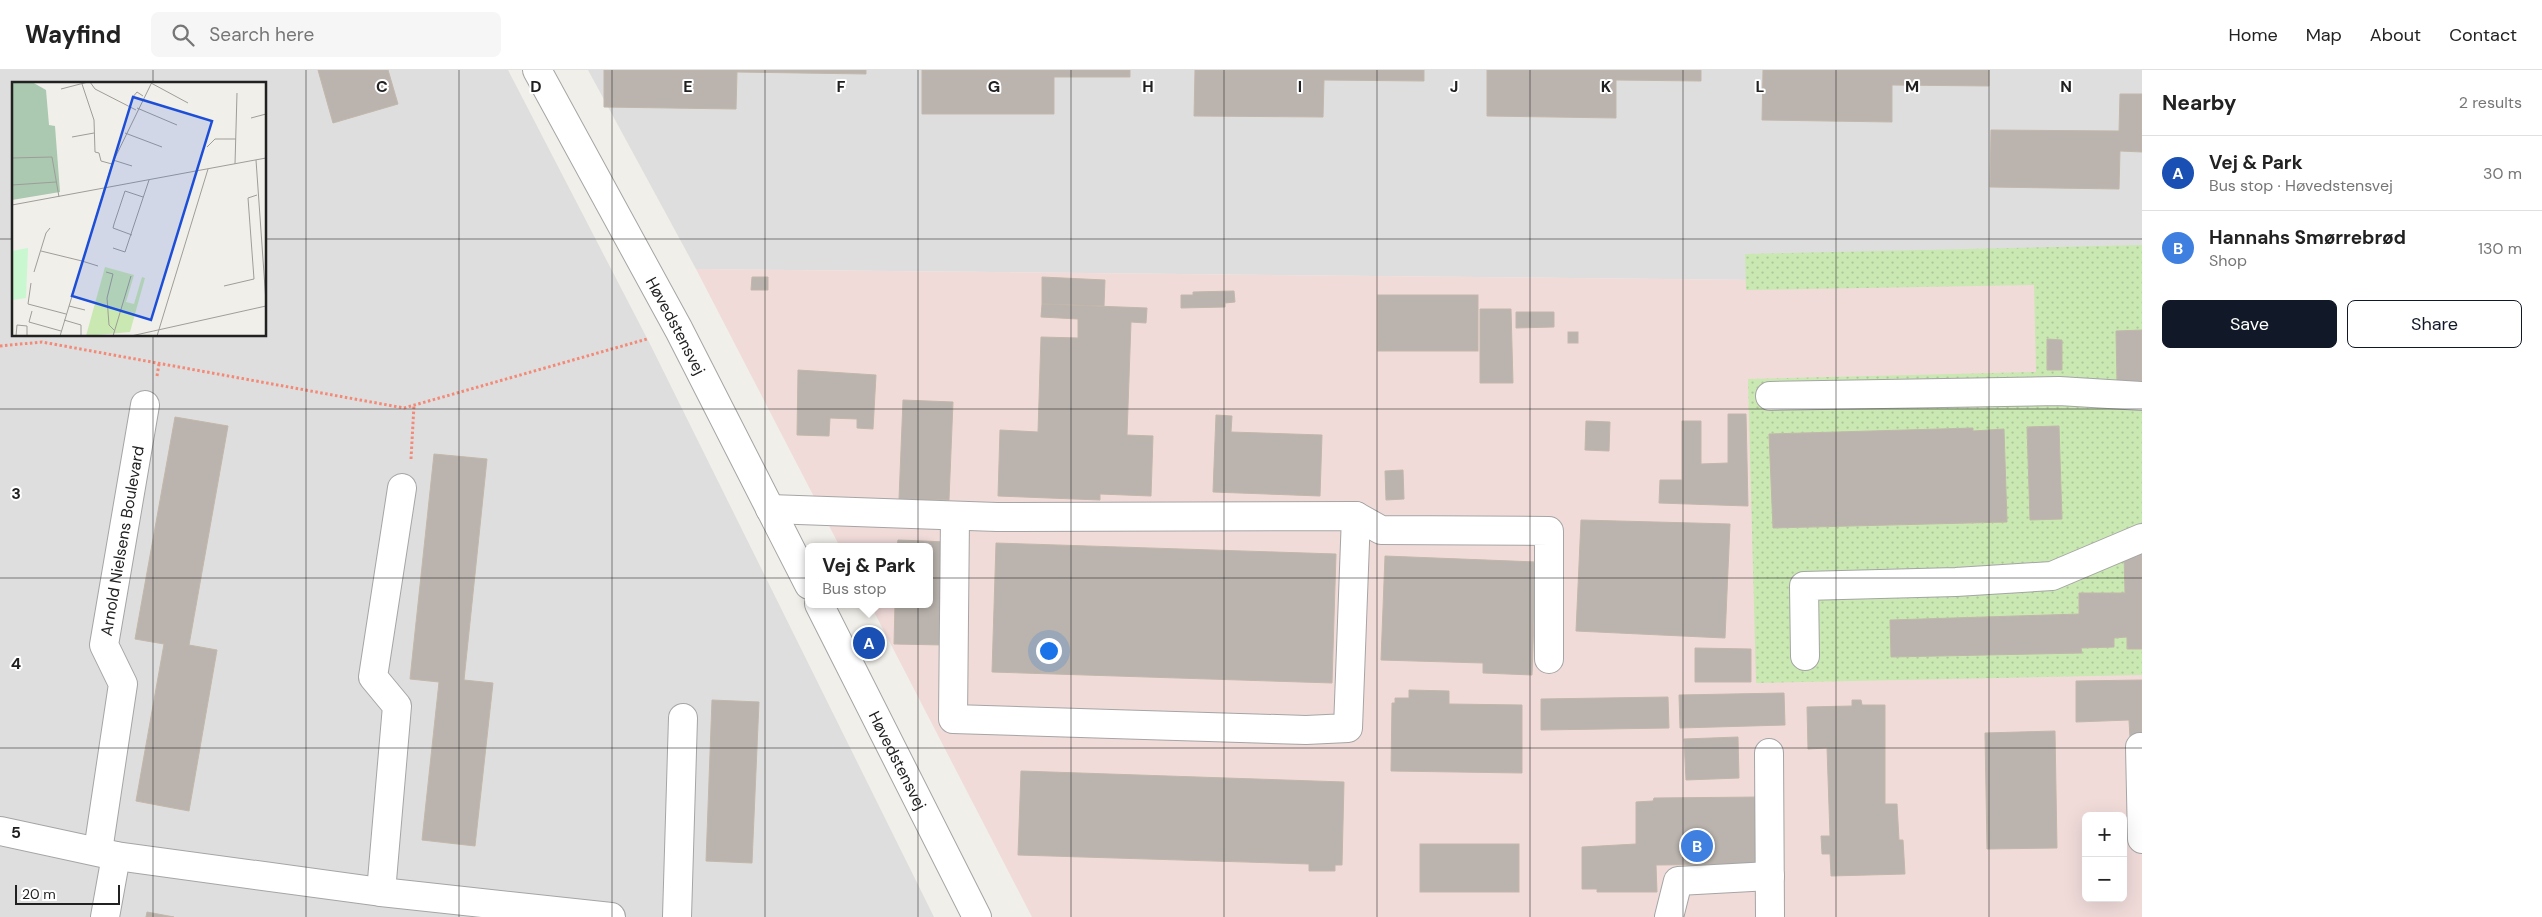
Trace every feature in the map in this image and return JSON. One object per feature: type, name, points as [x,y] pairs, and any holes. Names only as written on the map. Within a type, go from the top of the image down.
[{"type":"street","name":"Høvedstensvej","points":[[537,70],[679,330],[805,577]]},
{"type":"street","points":[[1770,396],[2059,391],[2142,396]]},
{"type":"street","name":"Arnold Nielsens Boulevard","points":[[105,917],[107,854],[123,684],[104,645],[145,405]]},
{"type":"street","points":[[381,892],[398,706],[373,677],[402,488]]},
{"type":"street","points":[[770,509],[955,516],[1356,516],[1381,530],[1549,531],[1549,659]]},
{"type":"street","points":[[955,516],[953,719],[1306,730],[1348,728],[1356,516]]},
{"type":"street","points":[[1805,656],[1804,586],[1956,582],[2052,576],[2142,538]]},
{"type":"street","name":"Høvedstensvej","points":[[821,608],[977,917]]},
{"type":"street","points":[[677,917],[683,718]]},
{"type":"street","points":[[2140,747],[2142,839]]},
{"type":"street","points":[[1769,753],[1770,917]]},
{"type":"street","points":[[0,831],[107,854],[381,892],[611,917]]},
{"type":"street","points":[[1670,917],[1678,881],[1770,876]]},
{"type":"path","points":[[0,346],[42,342],[404,408],[679,330]]},
{"type":"path","points":[[402,488],[411,459],[414,405]]},
{"type":"shaded area","points":[[0,70],[508,70],[650,344],[934,917],[0,917]]},
{"type":"shaded area","points":[[588,70],[2142,70],[2142,284],[696,269]]},
{"type":"shaded area","points":[[696,269],[2142,284],[2142,917],[1032,917],[872,608],[933,608],[933,543],[838,543]]},
{"type":"green space","points":[[2142,245],[2142,675],[1756,683],[1748,379],[2036,372],[2034,285],[1746,290],[1745,254]]},
{"type":"building","points":[[318,70],[388,70],[398,104],[333,123]]},
{"type":"building","points":[[604,70],[866,70],[866,74],[737,72],[736,109],[604,107]]},
{"type":"building","points":[[922,70],[1130,70],[1130,77],[1054,77],[1054,114],[922,114]]},
{"type":"building","points":[[1195,70],[1424,70],[1424,81],[1324,80],[1323,117],[1194,116]]},
{"type":"building","points":[[1487,70],[1701,70],[1701,81],[1616,80],[1616,118],[1487,116]]},
{"type":"building","points":[[1763,70],[1989,70],[1989,86],[1892,85],[1892,122],[1762,120]]},
{"type":"building","points":[[2120,94],[2142,94],[2142,152],[2120,151],[2119,189],[1990,187],[1991,130],[2119,131]]},
{"type":"building","points":[[752,277],[768,277],[768,290],[751,290]]},
{"type":"building","points":[[1042,277],[1105,280],[1104,306],[1042,304]]},
{"type":"building","points":[[1234,291],[1235,302],[1225,303],[1225,307],[1181,308],[1181,295],[1193,295],[1193,292]]},
{"type":"building","points":[[1378,295],[1478,295],[1478,351],[1378,351]]},
{"type":"building","points":[[1042,304],[1147,308],[1146,323],[1131,322],[1127,435],[1153,436],[1151,496],[1100,494],[1100,500],[998,496],[1000,430],[1038,432],[1041,337],[1078,338],[1078,319],[1041,317]]},
{"type":"building","points":[[1480,309],[1511,309],[1513,383],[1480,383]]},
{"type":"building","points":[[1516,312],[1554,312],[1554,327],[1516,328]]},
{"type":"building","points":[[2142,330],[2142,383],[2117,382],[2116,331]]},
{"type":"building","points":[[1568,332],[1578,332],[1578,343],[1568,343]]},
{"type":"building","points":[[2047,339],[2062,340],[2062,370],[2047,370]]},
{"type":"building","points":[[798,370],[876,375],[873,429],[857,428],[857,419],[830,418],[829,436],[797,435]]},
{"type":"building","points":[[903,400],[953,402],[949,500],[899,499]]},
{"type":"building","points":[[1728,414],[1746,414],[1748,506],[1659,503],[1660,480],[1682,480],[1682,421],[1701,421],[1701,464],[1728,463]]},
{"type":"building","points":[[1216,415],[1232,416],[1231,432],[1322,435],[1320,496],[1213,492]]},
{"type":"building","points":[[175,417],[228,426],[189,645],[217,650],[189,811],[136,801],[164,644],[135,639]]},
{"type":"building","points":[[1586,421],[1610,422],[1609,451],[1585,450]]},
{"type":"building","points":[[2059,426],[2062,519],[2030,520],[2027,427]]},
{"type":"building","points":[[1973,428],[1973,431],[2004,429],[2007,522],[1773,528],[1769,434]]},
{"type":"building","points":[[434,454],[487,459],[464,680],[493,683],[475,846],[422,840],[439,682],[410,679]]},
{"type":"building","points":[[1403,470],[1404,499],[1386,500],[1385,471]]},
{"type":"building","points":[[1581,520],[1730,524],[1725,638],[1576,631]]},
{"type":"building","points":[[898,540],[947,542],[944,645],[894,644],[895,608],[933,608],[933,543],[898,543]]},
{"type":"building","points":[[996,543],[1336,554],[1332,683],[992,672]]},
{"type":"building","points":[[2124,554],[2142,554],[2142,649],[2127,649],[2127,637],[2114,638],[2114,647],[2081,648],[2082,653],[1891,657],[1890,620],[2079,614],[2079,593],[2125,593]]},
{"type":"building","points":[[1385,556],[1536,562],[1532,675],[1483,673],[1483,663],[1381,660]]},
{"type":"building","points":[[1695,648],[1751,649],[1751,682],[1695,682]]},
{"type":"building","points":[[2142,680],[2142,738],[2130,738],[2129,720],[2076,722],[2076,681]]},
{"type":"building","points":[[1409,690],[1449,691],[1449,704],[1522,705],[1522,773],[1391,771],[1392,703],[1395,703],[1395,698],[1409,698]]},
{"type":"building","points":[[1784,693],[1785,725],[1680,728],[1679,695]]},
{"type":"building","points":[[1668,697],[1669,728],[1541,730],[1541,699]]},
{"type":"building","points":[[712,700],[759,702],[752,863],[706,861]]},
{"type":"building","points":[[1852,700],[1861,700],[1862,705],[1885,705],[1885,804],[1897,804],[1899,840],[1903,840],[1905,874],[1831,876],[1830,854],[1822,854],[1821,836],[1830,836],[1827,748],[1808,749],[1807,707],[1852,706]]},
{"type":"building","points":[[2055,731],[2057,848],[1987,849],[1985,733]]},
{"type":"building","points":[[1738,737],[1739,778],[1686,780],[1684,739]]},
{"type":"building","points":[[1021,771],[1344,782],[1342,865],[1335,865],[1335,871],[1309,871],[1309,864],[1018,855]]},
{"type":"building","points":[[1760,797],[1761,864],[1656,865],[1657,892],[1597,892],[1597,889],[1582,889],[1582,847],[1636,844],[1636,802],[1653,801],[1654,798]]},
{"type":"building","points":[[1420,844],[1519,844],[1519,892],[1420,892]]},
{"type":"building","points":[[147,912],[174,917],[146,917]]},
{"type":"place","name":"Vej & Park","points":[[869,643]]},
{"type":"place","name":"Hannahs Smørrebrød","points":[[1697,846]]}]
